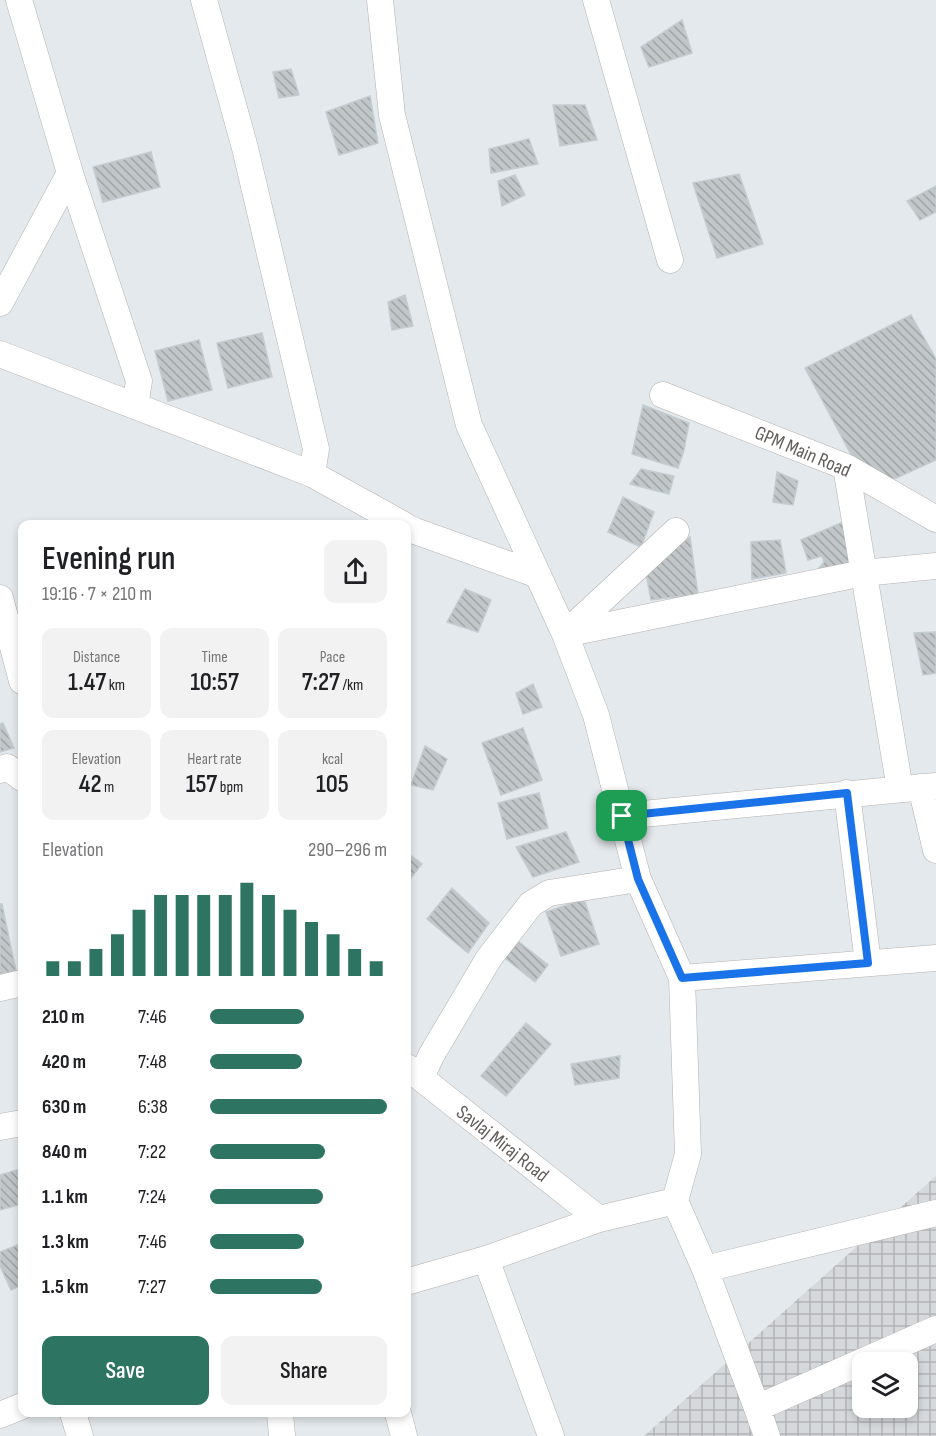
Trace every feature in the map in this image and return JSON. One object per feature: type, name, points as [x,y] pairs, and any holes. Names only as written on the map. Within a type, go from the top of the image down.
[{"type":"street","points":[[19,0],[70,173],[139,381],[135,406]]},
{"type":"street","points":[[204,0],[245,148],[315,449],[312,474]]},
{"type":"street","points":[[380,0],[392,115],[469,425],[565,634],[596,715],[638,879],[682,978],[688,1154],[675,1201],[705,1269],[767,1436]]},
{"type":"street","points":[[596,0],[669,260]]},
{"type":"street","points":[[0,303],[70,173]]},
{"type":"street","points":[[0,354],[312,474],[394,520]]},
{"type":"street","name":"GPM Main Road","points":[[663,395],[846,467],[936,519]]},
{"type":"street","points":[[846,467],[863,573],[936,850]]},
{"type":"street","points":[[411,528],[538,575]]},
{"type":"street","points":[[565,634],[676,531]]},
{"type":"street","points":[[565,634],[863,573],[936,566]]},
{"type":"street","points":[[0,598],[18,666]]},
{"type":"street","points":[[0,770],[7,767],[18,775]]},
{"type":"street","points":[[622,816],[919,788]]},
{"type":"street","points":[[847,793],[868,963]]},
{"type":"street","points":[[414,1072],[432,1054],[489,958],[531,904],[549,893],[638,879]]},
{"type":"street","points":[[682,978],[936,958]]},
{"type":"street","points":[[0,988],[18,984]]},
{"type":"street","name":"Savlaj Miraj Road","points":[[414,1072],[599,1219]]},
{"type":"street","points":[[0,1127],[18,1124]]},
{"type":"street","points":[[411,1281],[486,1259],[599,1219],[675,1201]]},
{"type":"street","points":[[705,1269],[936,1212]]},
{"type":"street","points":[[486,1259],[551,1436]]},
{"type":"street","points":[[758,1408],[936,1329]]},
{"type":"street","points":[[0,1415],[18,1408]]},
{"type":"street","points":[[75,1417],[80,1436]]},
{"type":"street","points":[[280,1417],[282,1436]]},
{"type":"street","points":[[399,1417],[404,1436]]},
{"type":"shaded area","points":[[936,1176],[936,1436],[644,1436]]},
{"type":"building","points":[[682,20],[692,53],[649,67],[641,47]]},
{"type":"building","points":[[291,69],[299,95],[279,98],[273,72]]},
{"type":"building","points":[[370,96],[378,143],[339,155],[326,112]]},
{"type":"building","points":[[553,105],[585,105],[597,140],[560,146]]},
{"type":"building","points":[[529,139],[538,164],[491,173],[489,149]]},
{"type":"building","points":[[151,152],[160,187],[103,202],[93,167]]},
{"type":"building","points":[[739,174],[763,244],[717,258],[693,183]]},
{"type":"building","points":[[515,175],[525,195],[502,206],[498,181]]},
{"type":"building","points":[[936,186],[936,212],[920,220],[907,201]]},
{"type":"building","points":[[405,295],[413,326],[392,330],[388,302]]},
{"type":"building","points":[[911,315],[936,359],[936,460],[870,490],[805,368]]},
{"type":"building","points":[[262,333],[272,377],[228,388],[217,343]]},
{"type":"building","points":[[199,340],[212,390],[168,401],[155,351]]},
{"type":"building","points":[[643,405],[689,423],[678,468],[632,454]]},
{"type":"building","points":[[641,469],[674,476],[669,494],[630,484]]},
{"type":"building","points":[[777,472],[798,481],[793,505],[773,502]]},
{"type":"building","points":[[623,497],[654,512],[641,547],[608,532]]},
{"type":"building","points":[[843,522],[858,559],[822,582],[815,573],[824,562],[822,556],[808,560],[801,540]]},
{"type":"building","points":[[690,537],[698,594],[651,600],[645,568]]},
{"type":"building","points":[[780,540],[786,573],[752,579],[751,542]]},
{"type":"building","points":[[465,589],[491,600],[478,632],[447,622]]},
{"type":"building","points":[[936,632],[936,673],[923,675],[914,633]]},
{"type":"building","points":[[533,684],[542,707],[523,714],[516,693]]},
{"type":"building","points":[[3,723],[14,748],[0,752],[0,724]]},
{"type":"building","points":[[523,728],[542,780],[501,795],[482,743]]},
{"type":"building","points":[[425,746],[447,759],[433,790],[411,785]]},
{"type":"building","points":[[539,793],[548,828],[507,839],[498,803]]},
{"type":"building","points":[[566,832],[579,862],[533,877],[516,847]]},
{"type":"building","points":[[411,856],[422,864],[411,878]]},
{"type":"building","points":[[452,888],[489,923],[468,953],[427,919]]},
{"type":"building","points":[[584,899],[599,944],[561,956],[546,912]]},
{"type":"building","points":[[0,904],[2,904],[16,971],[0,974]]},
{"type":"building","points":[[514,938],[548,965],[535,982],[501,955]]},
{"type":"building","points":[[526,1023],[551,1044],[506,1096],[481,1076]]},
{"type":"building","points":[[620,1056],[619,1078],[575,1085],[571,1064]]},
{"type":"building","points":[[17,1170],[18,1205],[0,1210],[0,1175]]},
{"type":"building","points":[[18,1245],[18,1287],[11,1290],[0,1266],[0,1252]]},
{"type":"route","points":[[847,793],[868,963],[682,978],[638,879],[622,816],[847,793]]}]
